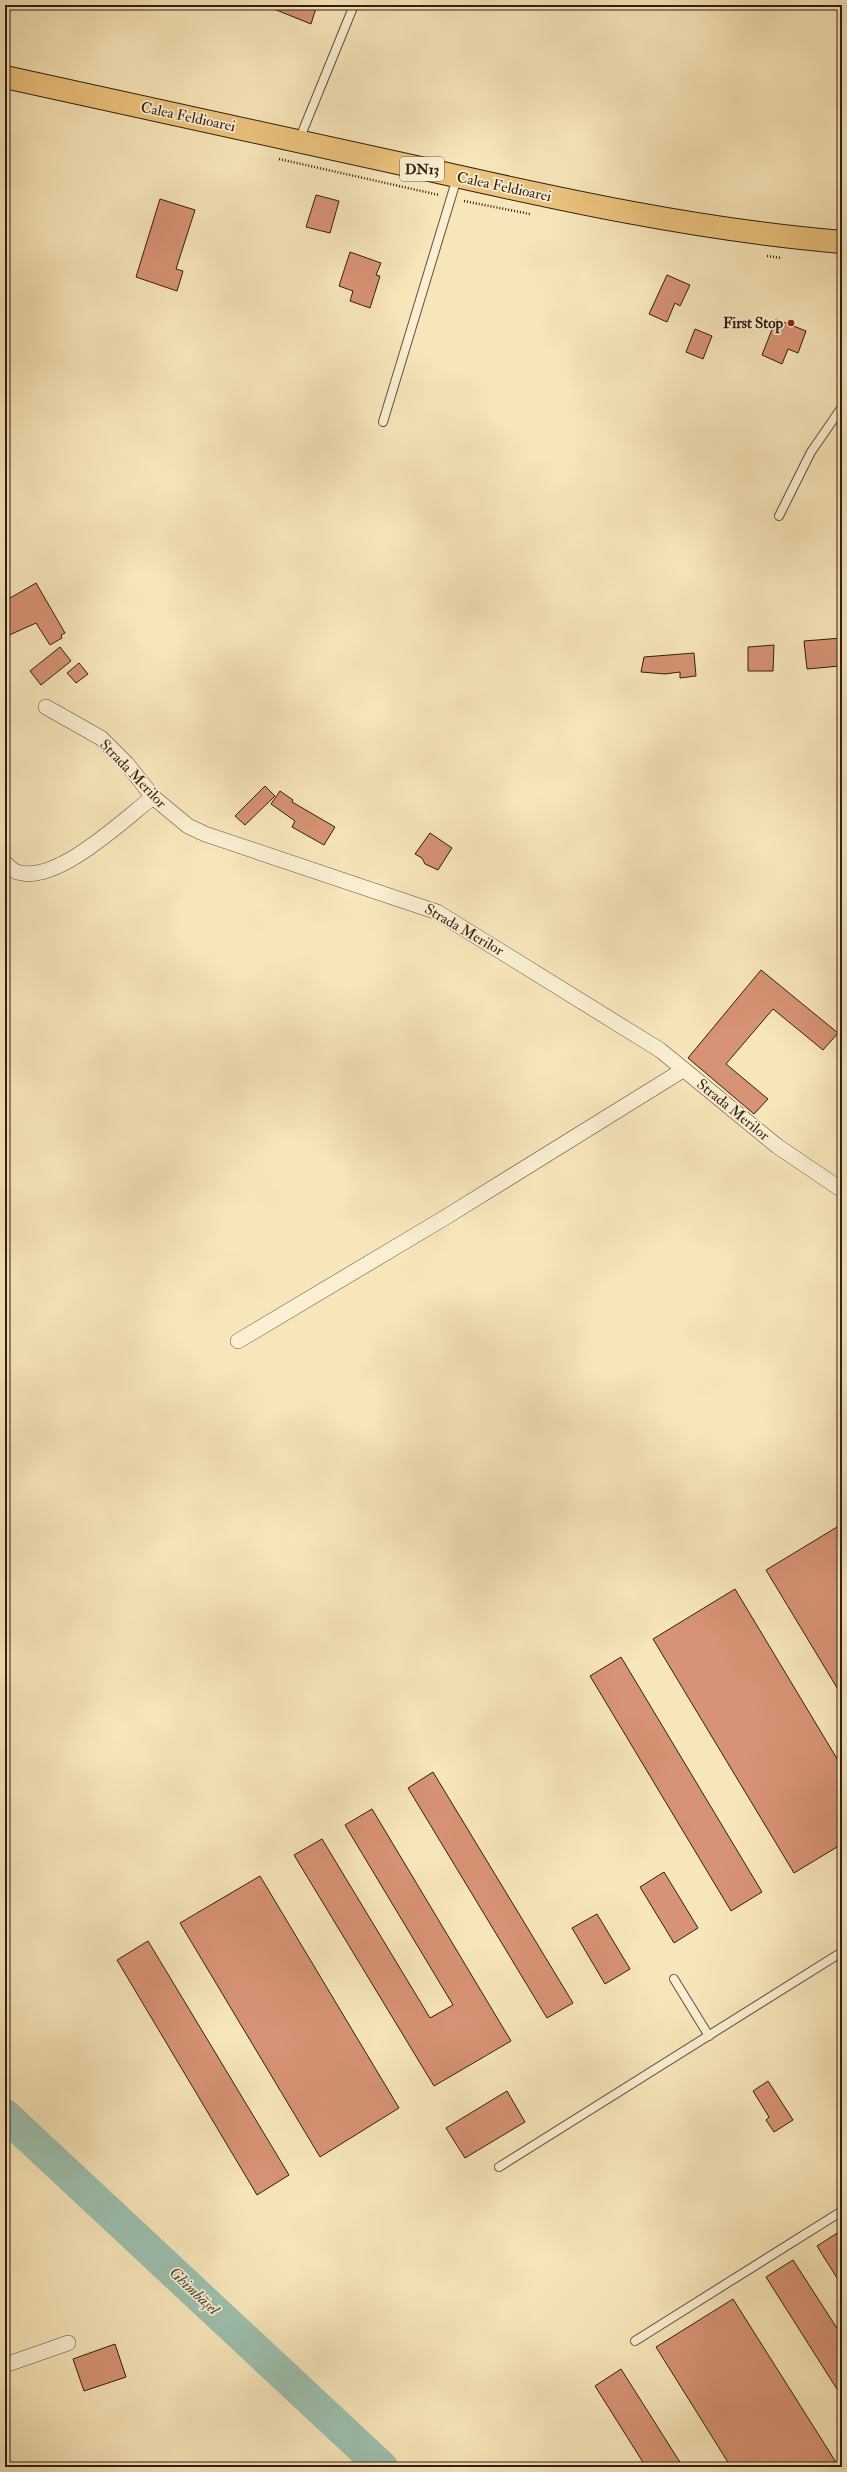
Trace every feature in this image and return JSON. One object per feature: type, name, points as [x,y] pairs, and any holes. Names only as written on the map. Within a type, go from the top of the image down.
[{"type":"highway","name":"Calea Feldioarei","points":[[5,77],[458,177],[689,224],[778,237],[842,242]]},
{"type":"street","name":"Strada Merilor","points":[[46,707],[101,738],[127,764],[153,798],[188,826],[205,834],[437,912],[660,1050],[777,1146],[842,1190]]},
{"type":"street","points":[[5,863],[16,872],[40,874],[65,864],[153,798]]},
{"type":"street","points":[[238,1341],[441,1220],[683,1070]]},
{"type":"street","points":[[5,2365],[68,2343]]},
{"type":"lane","points":[[299,142],[354,5]]},
{"type":"lane","points":[[383,422],[458,177]]},
{"type":"lane","points":[[779,516],[811,452],[842,407]]},
{"type":"lane","points":[[499,2167],[842,1952]]},
{"type":"lane","points":[[674,1979],[709,2036]]},
{"type":"lane","points":[[635,2341],[842,2211]]},
{"type":"building","points":[[264,5],[317,5],[311,24]]},
{"type":"building","points":[[316,195],[339,201],[330,233],[306,227]]},
{"type":"building","points":[[160,199],[195,210],[176,269],[183,271],[177,291],[136,277]]},
{"type":"building","points":[[350,252],[381,263],[376,275],[380,276],[370,308],[350,301],[353,291],[339,286]]},
{"type":"building","points":[[667,275],[690,285],[680,306],[675,303],[667,322],[649,314]]},
{"type":"building","points":[[776,319],[806,331],[798,353],[788,349],[782,364],[762,355]]},
{"type":"building","points":[[695,329],[712,336],[703,359],[686,352]]},
{"type":"building","points":[[36,583],[65,633],[61,635],[62,638],[50,645],[36,623],[5,637],[5,601]]},
{"type":"building","points":[[842,638],[840,666],[807,669],[804,641]]},
{"type":"building","points":[[774,645],[773,671],[748,671],[748,647]]},
{"type":"building","points":[[60,647],[71,661],[41,685],[30,671]]},
{"type":"building","points":[[694,653],[696,676],[680,678],[680,672],[665,674],[641,672],[644,657]]},
{"type":"building","points":[[79,663],[88,674],[76,683],[67,673]]},
{"type":"building","points":[[265,786],[275,796],[245,825],[235,816]]},
{"type":"building","points":[[280,791],[293,800],[292,802],[335,827],[324,845],[292,827],[295,821],[271,804]]},
{"type":"building","points":[[430,833],[452,848],[438,870],[425,864],[422,858],[415,854]]},
{"type":"building","points":[[761,970],[838,1033],[823,1050],[773,1009],[726,1064],[768,1099],[754,1114],[688,1058]]},
{"type":"building","points":[[842,1524],[842,1696],[766,1570]]},
{"type":"building","points":[[735,1589],[842,1767],[842,1844],[794,1873],[653,1639]]},
{"type":"building","points":[[621,1657],[762,1892],[731,1911],[590,1676]]},
{"type":"building","points":[[433,1772],[573,2003],[547,2018],[408,1788]]},
{"type":"building","points":[[372,1809],[511,2041],[434,2086],[294,1855],[322,1839],[430,2018],[453,2005],[345,1825]]},
{"type":"building","points":[[664,1872],[698,1928],[674,1943],[640,1887]]},
{"type":"building","points":[[260,1876],[399,2108],[320,2157],[180,1923]]},
{"type":"building","points":[[597,1914],[630,1969],[605,1984],[572,1928]]},
{"type":"building","points":[[148,1941],[289,2175],[257,2195],[117,1960]]},
{"type":"building","points":[[768,2081],[793,2120],[774,2132],[766,2120],[769,2117],[753,2091]]},
{"type":"building","points":[[507,2091],[525,2122],[465,2158],[446,2128]]},
{"type":"building","points":[[842,2230],[842,2286],[817,2246]]},
{"type":"building","points":[[793,2260],[842,2336],[842,2397],[766,2277]]},
{"type":"building","points":[[733,2299],[839,2467],[731,2467],[656,2347]]},
{"type":"building","points":[[115,2344],[126,2377],[84,2391],[73,2359]]},
{"type":"building","points":[[621,2369],[683,2467],[646,2467],[595,2386]]},
{"type":"waterway","name":"Ghimbășel","points":[[5,2115],[382,2467]]},
{"type":"place","name":"First Stop","points":[[791,323]]}]
